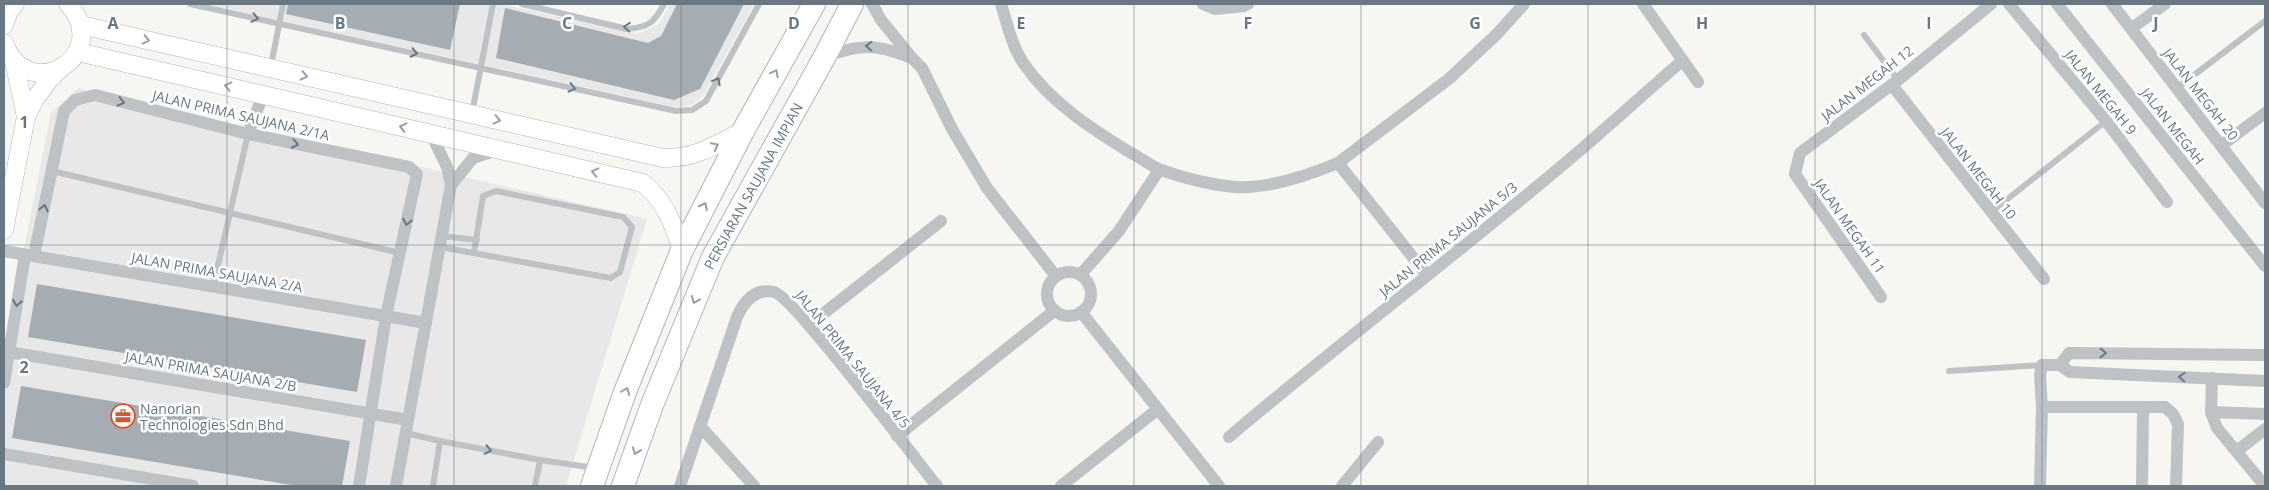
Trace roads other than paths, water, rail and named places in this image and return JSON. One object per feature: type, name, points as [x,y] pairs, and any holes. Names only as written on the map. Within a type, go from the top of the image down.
[{"type":"highway","points":[[595,477],[625,392],[682,250],[742,131],[814,4]]},
{"type":"highway","name":"PERSIARAN SAUJANA IMPIAN","points":[[623,486],[652,404],[713,257],[852,4]]},
{"type":"street","points":[[4,25],[9,11],[16,4]]},
{"type":"street","points":[[14,61],[31,72],[51,72],[69,64],[78,52],[82,39],[81,25],[76,12],[68,4]]},
{"type":"street","points":[[872,4],[881,20],[922,68],[972,165],[1055,276]]},
{"type":"street","points":[[1001,4],[1008,27],[1023,62],[1045,91],[1070,112],[1159,170],[1206,182],[1236,187],[1274,183],[1322,170],[1338,163],[1450,78],[1497,34],[1524,4]]},
{"type":"street","points":[[1203,4],[1215,9],[1248,4]]},
{"type":"street","points":[[1643,4],[1698,82]]},
{"type":"street","name":"JALAN MEGAH 12","points":[[1795,174],[1800,153],[1895,82],[1991,4]]},
{"type":"street","name":"JALAN MEGAH 9","points":[[2009,4],[2106,122],[2167,202]]},
{"type":"street","name":"JALAN MEGAH","points":[[2057,4],[2265,266]]},
{"type":"street","name":"JALAN MEGAH 20","points":[[2112,4],[2264,200]]},
{"type":"street","points":[[2132,28],[2165,4]]},
{"type":"street","points":[[81,25],[663,158],[696,155],[742,131]]},
{"type":"street","points":[[4,43],[14,61],[26,117]]},
{"type":"street","points":[[825,56],[859,46],[876,46],[912,58]]},
{"type":"street","points":[[78,52],[643,183],[656,193],[665,207],[674,225],[682,250]]},
{"type":"street","name":"JALAN PRIMA SAUJANA 5/3","points":[[1229,437],[1305,372],[1577,153],[1682,61]]},
{"type":"street","points":[[4,230],[26,117],[35,99],[60,69]]},
{"type":"street","name":"JALAN MEGAH 10","points":[[1895,82],[1991,212],[2044,279]]},
{"type":"street","name":"JALAN PRIMA SAUJANA 2/1A","points":[[4,383],[30,255],[52,171],[64,111],[75,100],[95,95],[248,134],[409,168],[417,174],[386,316],[359,486]]},
{"type":"street","points":[[248,134],[263,95]]},
{"type":"street","points":[[2222,145],[2265,113]]},
{"type":"street","points":[[396,486],[451,185],[447,167],[431,134]]},
{"type":"street","points":[[451,185],[473,158],[500,150]]},
{"type":"street","points":[[1338,163],[1427,275]]},
{"type":"street","points":[[1081,274],[1119,231],[1159,170]]},
{"type":"street","name":"JALAN MEGAH 11","points":[[1795,174],[1881,296]]},
{"type":"street","points":[[809,325],[941,221]]},
{"type":"street","name":"JALAN PRIMA SAUJANA 2/A","points":[[4,251],[426,323]]},
{"type":"street","points":[[1070,271],[1081,274],[1086,279],[1091,294],[1090,301],[1081,312],[1069,316],[1054,311],[1046,295],[1047,286],[1055,276],[1070,271]]},
{"type":"street","name":"JALAN PRIMA SAUJANA 4/5","points":[[680,486],[737,316],[748,298],[755,293],[776,292],[809,325],[897,436],[933,485]]},
{"type":"street","points":[[897,436],[1054,311]]},
{"type":"street","points":[[1081,312],[1219,486]]},
{"type":"street","name":"JALAN PRIMA SAUJANA 2/B","points":[[9,352],[408,420]]},
{"type":"street","points":[[2060,365],[2069,353],[2265,355]]},
{"type":"street","points":[[2040,486],[2042,407],[2040,375],[2042,365],[2060,365],[2070,372],[2265,381]]},
{"type":"street","points":[[2212,378],[2211,412],[2216,428],[2265,486]]},
{"type":"street","points":[[2042,407],[2164,407],[2173,414],[2178,424],[2176,486]]},
{"type":"street","points":[[2142,486],[2143,407]]},
{"type":"street","points":[[1061,486],[1158,409]]},
{"type":"street","points":[[2211,412],[2265,414]]},
{"type":"street","points":[[700,426],[754,486]]},
{"type":"street","points":[[2237,451],[2265,429]]},
{"type":"street","points":[[1342,486],[1378,442]]},
{"type":"street","points":[[4,454],[193,486]]},
{"type":"lane","points":[[190,4],[676,111],[692,110],[706,101],[759,4]]},
{"type":"lane","points":[[271,68],[283,4]]},
{"type":"lane","points":[[472,114],[493,4]]},
{"type":"lane","points":[[522,4],[627,29],[644,27],[656,20],[664,4]]},
{"type":"lane","points":[[2177,88],[2265,22]]},
{"type":"lane","points":[[1864,35],[1895,82]]},
{"type":"lane","points":[[1991,212],[2106,122]]},
{"type":"lane","points":[[213,287],[248,134]]},
{"type":"lane","points":[[52,171],[400,253]]},
{"type":"lane","points":[[441,242],[474,252],[611,278],[620,272],[632,227],[623,217],[496,190],[483,196],[474,252]]},
{"type":"lane","points":[[441,242],[477,240]]},
{"type":"lane","points":[[1949,371],[2042,365]]},
{"type":"lane","points":[[406,433],[540,460],[595,477]]},
{"type":"lane","points":[[433,486],[440,441]]},
{"type":"lane","points":[[535,486],[540,460]]},
{"type":"place","name":"Nanorian Technologies Sdn Bhd","points":[[123,416]]}]
